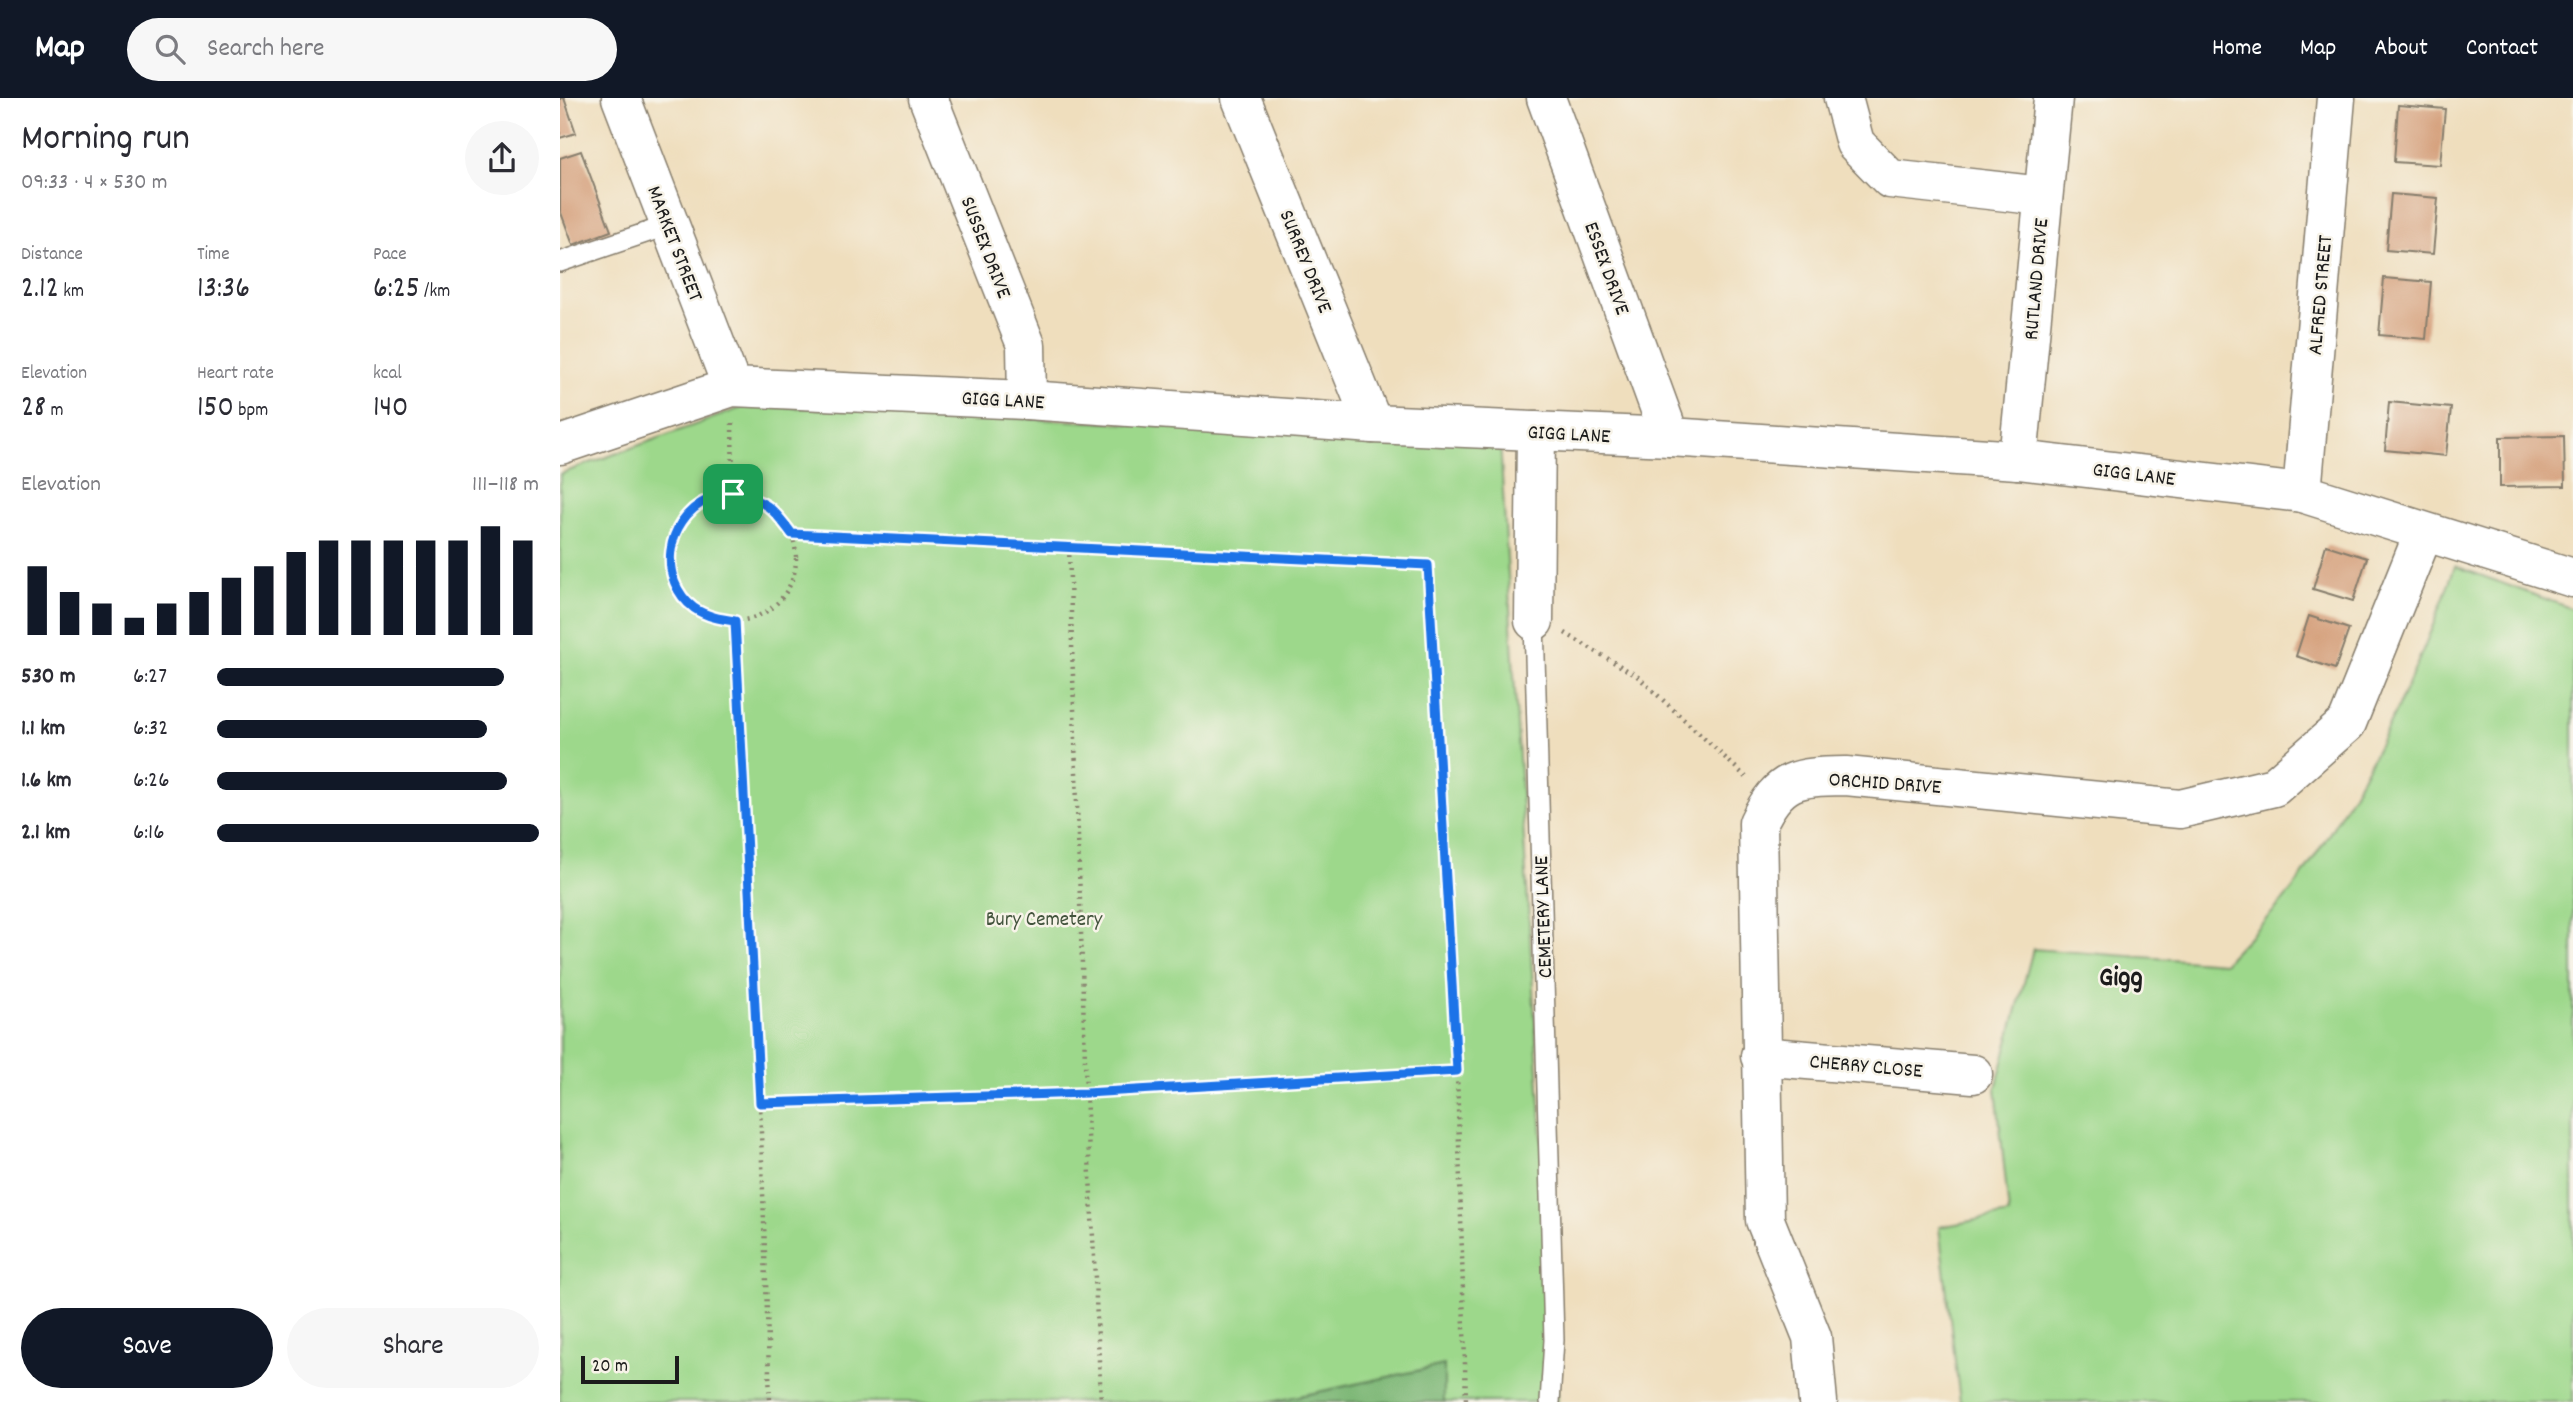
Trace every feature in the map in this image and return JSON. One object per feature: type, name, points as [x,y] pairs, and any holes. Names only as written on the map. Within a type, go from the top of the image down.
[{"type":"street","name":"MARKET STREET","points":[[621,98],[732,387]]},
{"type":"street","name":"SUSSEX DRIVE","points":[[929,98],[1026,345],[1027,400]]},
{"type":"street","name":"SURREY DRIVE","points":[[1241,98],[1373,424]]},
{"type":"street","name":"ESSEX DRIVE","points":[[1546,98],[1670,437]]},
{"type":"street","points":[[1843,98],[1855,143],[1890,179],[2043,196]]},
{"type":"street","name":"RUTLAND DRIVE","points":[[2018,460],[2053,98]]},
{"type":"street","name":"ALFRED STREET","points":[[2302,493],[2336,98]]},
{"type":"street","name":"GIGG LANE","points":[[560,445],[732,387],[1027,400],[1373,424],[1670,437],[2018,460],[2302,493],[2573,578]]},
{"type":"street","name":"CEMETERY LANE","points":[[1534,621],[1536,431]]},
{"type":"street","name":"ORCHID DRIVE","points":[[1769,799],[1785,785],[1810,777],[1860,777],[2180,809],[2274,787],[2347,723],[2424,532]]},
{"type":"street","points":[[1769,799],[1758,823],[1760,1056],[1765,1220],[1812,1337],[1818,1402]]},
{"type":"street","name":"CHERRY CLOSE","points":[[1760,1056],[1973,1074]]},
{"type":"lane","points":[[560,262],[669,225]]},
{"type":"lane","name":"CEMETERY LANE","points":[[1534,621],[1554,1340],[1550,1402]]},
{"type":"path","points":[[732,387],[733,494]]},
{"type":"path","points":[[733,494],[755,498],[774,509],[792,534],[797,555],[793,577],[786,593],[771,609],[751,619],[735,621],[714,618],[694,608],[679,591],[671,571],[670,549],[676,529],[690,511],[708,499],[733,494]]},
{"type":"path","points":[[792,534],[1428,565],[1457,1071],[1466,1402]]},
{"type":"path","points":[[1069,548],[1086,1093],[1101,1402]]},
{"type":"path","points":[[735,621],[760,1103],[770,1402]]},
{"type":"path","points":[[1534,621],[1577,638],[1637,676],[1769,799]]},
{"type":"path","points":[[760,1103],[1086,1093],[1457,1071]]},
{"type":"green space","name":"Bury Cemetery","points":[[749,405],[1500,442],[1558,1402],[560,1402],[560,474]]},
{"type":"green space","points":[[2455,566],[2573,609],[2573,1402],[1960,1402],[1939,1227],[2009,1214],[1996,1088],[2033,949],[2224,963],[2275,910],[2326,840],[2389,726],[2424,647]]},
{"type":"green space","points":[[1444,1365],[1444,1402],[1271,1402]]},
{"type":"building","points":[[560,98],[564,98],[576,133],[560,138]]},
{"type":"building","points":[[2398,105],[2445,109],[2440,165],[2394,162]]},
{"type":"building","points":[[581,151],[611,231],[573,245],[560,210],[560,158]]},
{"type":"building","points":[[2391,194],[2438,198],[2433,254],[2386,250]]},
{"type":"building","points":[[2384,278],[2431,282],[2426,339],[2379,335]]},
{"type":"building","points":[[2389,402],[2451,408],[2446,456],[2385,450]]},
{"type":"building","points":[[2564,436],[2565,486],[2500,487],[2500,437]]},
{"type":"building","points":[[2326,545],[2367,558],[2353,601],[2313,589]]},
{"type":"building","points":[[2309,616],[2349,629],[2335,669],[2296,656]]},
{"type":"district","name":"Gigg","points":[[2121,975]]},
{"type":"route","points":[[733,494],[755,498],[774,509],[792,534],[1428,565],[1457,1071],[1086,1093],[760,1103],[735,621],[714,618],[694,608],[679,591],[671,571],[670,549],[676,529],[690,511],[708,499],[733,494]]}]
